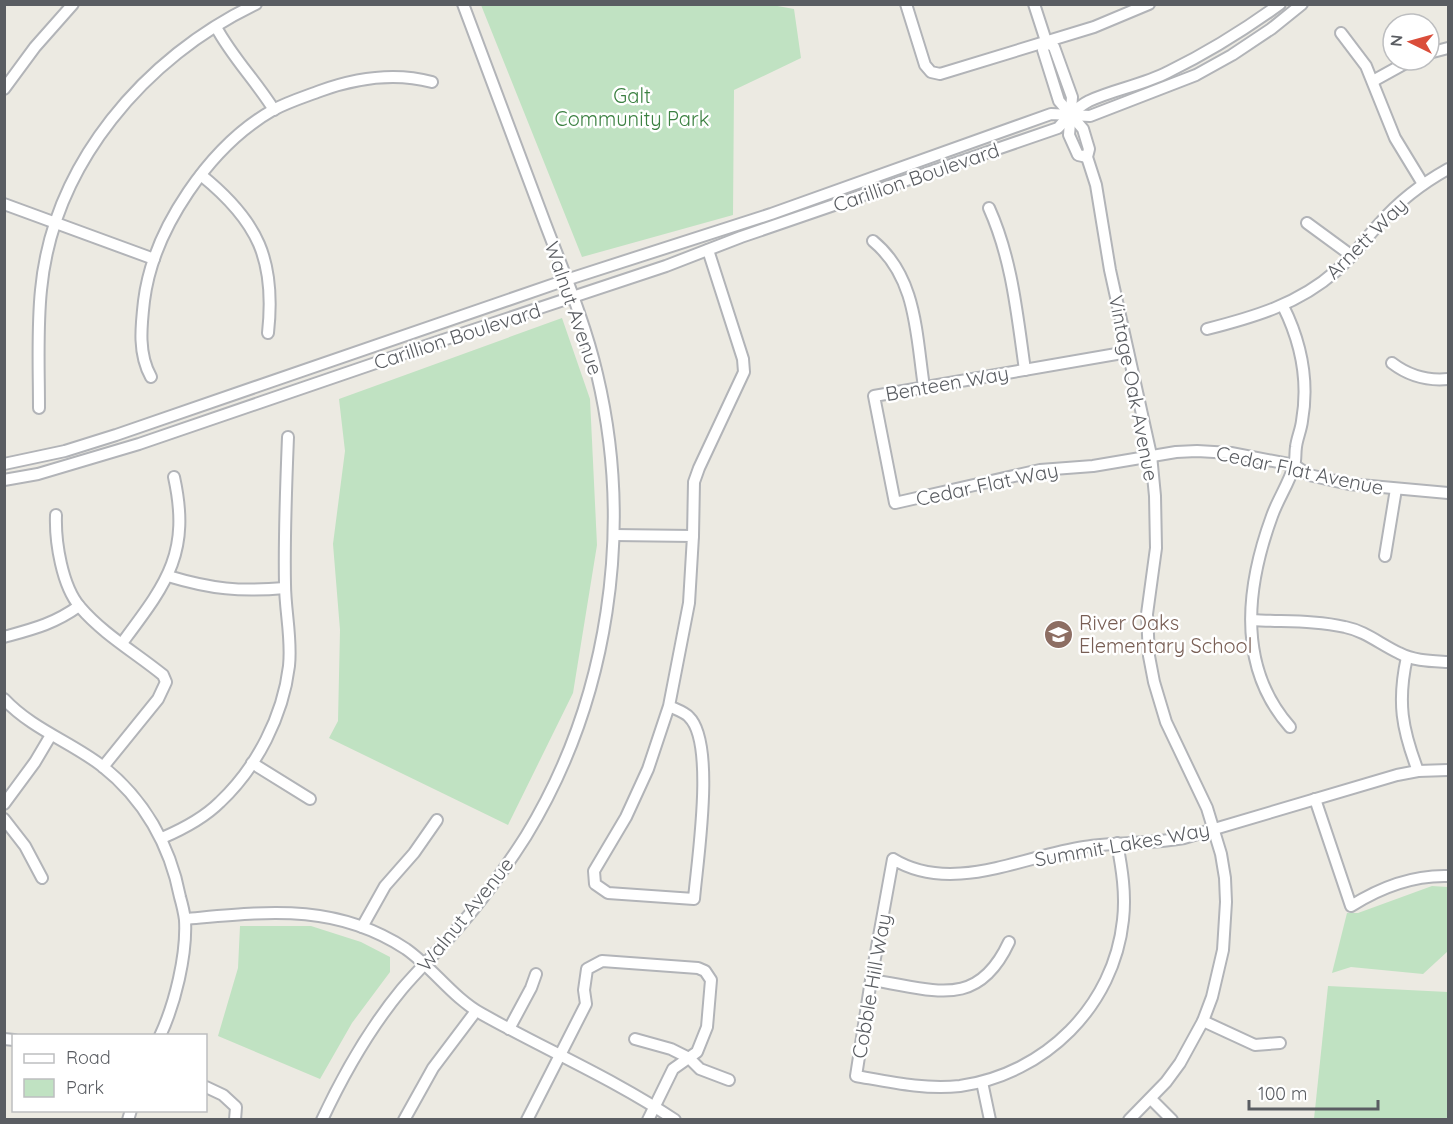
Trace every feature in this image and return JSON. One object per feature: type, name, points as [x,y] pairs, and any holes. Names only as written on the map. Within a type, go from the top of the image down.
[{"type":"street","points":[[4,89],[24,60],[73,4]]},
{"type":"street","points":[[39,408],[41,289],[45,265],[56,222],[94,143],[110,120],[159,67],[185,46],[256,4]]},
{"type":"street","name":"Walnut Avenue","points":[[322,1119],[339,1084],[368,1035],[403,989],[464,921],[510,861],[527,834],[557,776],[578,726],[601,643],[608,600],[614,536],[611,460],[606,417],[597,374],[586,333],[463,4]]},
{"type":"street","points":[[906,4],[924,65],[931,72],[940,74],[1094,27],[1149,4]]},
{"type":"street","points":[[1034,4],[1046,41],[1054,47],[1072,97],[1071,114]]},
{"type":"street","name":"Carillion Boulevard","points":[[4,480],[38,474],[139,444],[573,298],[1058,128],[1088,101],[1133,87],[1167,73],[1229,39],[1280,4]]},
{"type":"street","name":"Carillion Boulevard","points":[[4,464],[65,451],[116,435],[566,280],[771,214],[1051,114],[1090,116],[1196,75],[1271,29],[1302,4]]},
{"type":"street","points":[[216,27],[228,50],[274,110]]},
{"type":"street","points":[[1341,33],[1366,66],[1395,138],[1424,184]]},
{"type":"street","points":[[1373,81],[1389,72]]},
{"type":"street","points":[[151,377],[143,358],[142,333],[145,296],[154,259],[173,216],[201,175],[237,137],[274,110],[336,85],[383,76],[407,77],[432,82]]},
{"type":"street","name":"Vintage Oak Avenue","points":[[1071,114],[1069,135],[1078,155],[1087,157],[1096,185],[1110,270],[1151,455],[1156,548],[1147,611],[1149,656],[1154,682],[1166,722],[1197,785],[1215,829],[1225,878],[1226,926],[1218,974],[1203,1021],[1180,1063],[1151,1099],[1130,1119]]},
{"type":"street","name":"Arnett Way","points":[[1206,329],[1283,306],[1320,284],[1352,256],[1390,212],[1424,184],[1449,169]]},
{"type":"street","points":[[201,175],[217,188],[246,220],[258,241],[266,262],[270,283],[271,305],[268,333]]},
{"type":"street","points":[[4,204],[154,259]]},
{"type":"street","points":[[989,207],[1008,259],[1025,369]]},
{"type":"street","points":[[1307,223],[1352,256]]},
{"type":"street","points":[[873,241],[892,260],[908,291],[913,307],[924,387]]},
{"type":"street","points":[[669,706],[690,717],[699,736],[703,761],[704,782],[694,899],[608,893],[595,884],[594,871],[626,817],[648,769],[669,706],[689,603],[694,482],[744,372],[743,359],[708,250]]},
{"type":"street","points":[[1283,306],[1299,346],[1305,386],[1302,420],[1294,465],[1273,514],[1261,550],[1254,585],[1252,620],[1253,651],[1260,679],[1272,704],[1290,727]]},
{"type":"street","name":"Benteen Way","points":[[895,503],[874,396],[1128,352]]},
{"type":"street","points":[[1392,363],[1417,377],[1430,380],[1449,379]]},
{"type":"street","points":[[162,838],[196,821],[221,802],[266,742],[278,714],[289,664],[285,588],[288,437]]},
{"type":"street","name":"Cedar Flat Avenue","points":[[1151,455],[1214,451],[1294,465],[1309,475],[1349,484],[1449,493]]},
{"type":"street","name":"Cedar Flat Way","points":[[895,503],[1040,470],[1093,466],[1151,455]]},
{"type":"street","points":[[122,643],[152,603],[168,576],[176,551],[180,511],[174,477]]},
{"type":"street","points":[[1385,556],[1396,489]]},
{"type":"street","points":[[56,514],[58,550],[72,593],[79,606],[99,626],[163,675],[165,682],[158,699],[104,767]]},
{"type":"street","points":[[614,536],[693,536]]},
{"type":"street","points":[[168,576],[209,587],[233,590],[285,588]]},
{"type":"street","points":[[4,637],[41,628],[79,606]]},
{"type":"street","points":[[1252,620],[1345,627],[1378,640],[1407,657],[1449,662]]},
{"type":"street","points":[[1407,657],[1401,687],[1401,714],[1408,744],[1418,771]]},
{"type":"street","points":[[4,699],[32,723],[104,767],[121,781],[162,838],[177,881],[185,919],[179,975],[160,1034]]},
{"type":"street","points":[[4,804],[35,762],[51,735]]},
{"type":"street","points":[[252,763],[310,799]]},
{"type":"street","name":"Summit Lakes Way","points":[[893,859],[908,868],[932,872],[974,872],[995,869],[1060,851],[1117,843],[1170,840],[1215,829],[1397,775],[1418,771],[1449,770]]},
{"type":"street","points":[[1315,799],[1351,906],[1368,895],[1405,880],[1449,876]]},
{"type":"street","points":[[4,819],[25,846],[42,878]]},
{"type":"street","points":[[362,927],[385,886],[409,860],[437,820]]},
{"type":"street","name":"Cobble Hill Way","points":[[893,859],[856,1076],[923,1087],[953,1087],[982,1082],[1019,1068],[1050,1050],[1078,1023],[1102,988],[1116,954],[1124,919],[1124,883],[1117,843]]},
{"type":"street","points":[[185,919],[244,914],[306,913],[335,918],[362,927],[406,949],[476,1011],[638,1096],[675,1119]]},
{"type":"street","points":[[871,980],[940,990],[964,989],[980,982],[992,972],[1002,959],[1010,942]]},
{"type":"street","points":[[527,1119],[586,1004],[584,990],[587,969],[602,960],[698,968],[705,971],[711,980],[707,1027],[697,1052],[673,1070],[648,1119]]},
{"type":"street","points":[[509,1029],[536,974]]},
{"type":"street","points":[[404,1119],[433,1068],[476,1011]]},
{"type":"street","points":[[1203,1021],[1255,1045],[1280,1043]]},
{"type":"street","points":[[635,1039],[671,1049],[689,1058],[700,1069],[729,1080]]},
{"type":"street","points":[[982,1082],[990,1119]]},
{"type":"street","points":[[207,1087],[223,1095],[236,1107],[235,1119]]},
{"type":"street","points":[[1151,1099],[1172,1119]]},
{"type":"green space","name":"Galt Community Park","points":[[481,5],[772,5],[794,9],[801,58],[734,90],[733,215],[582,257]]},
{"type":"green space","points":[[562,318],[590,399],[597,545],[573,693],[508,825],[329,738],[338,721],[340,630],[333,544],[345,451],[339,399]]},
{"type":"green space","points":[[1432,886],[1448,887],[1448,951],[1423,974],[1351,967],[1332,973],[1347,913],[1358,913]]},
{"type":"green space","points":[[240,926],[311,926],[361,942],[390,957],[390,972],[352,1023],[320,1079],[218,1036],[238,968]]},
{"type":"green space","points":[[1328,986],[1448,992],[1448,1119],[1314,1119]]},
{"type":"place","name":"River Oaks Elementary School","points":[[1058,634]]}]
